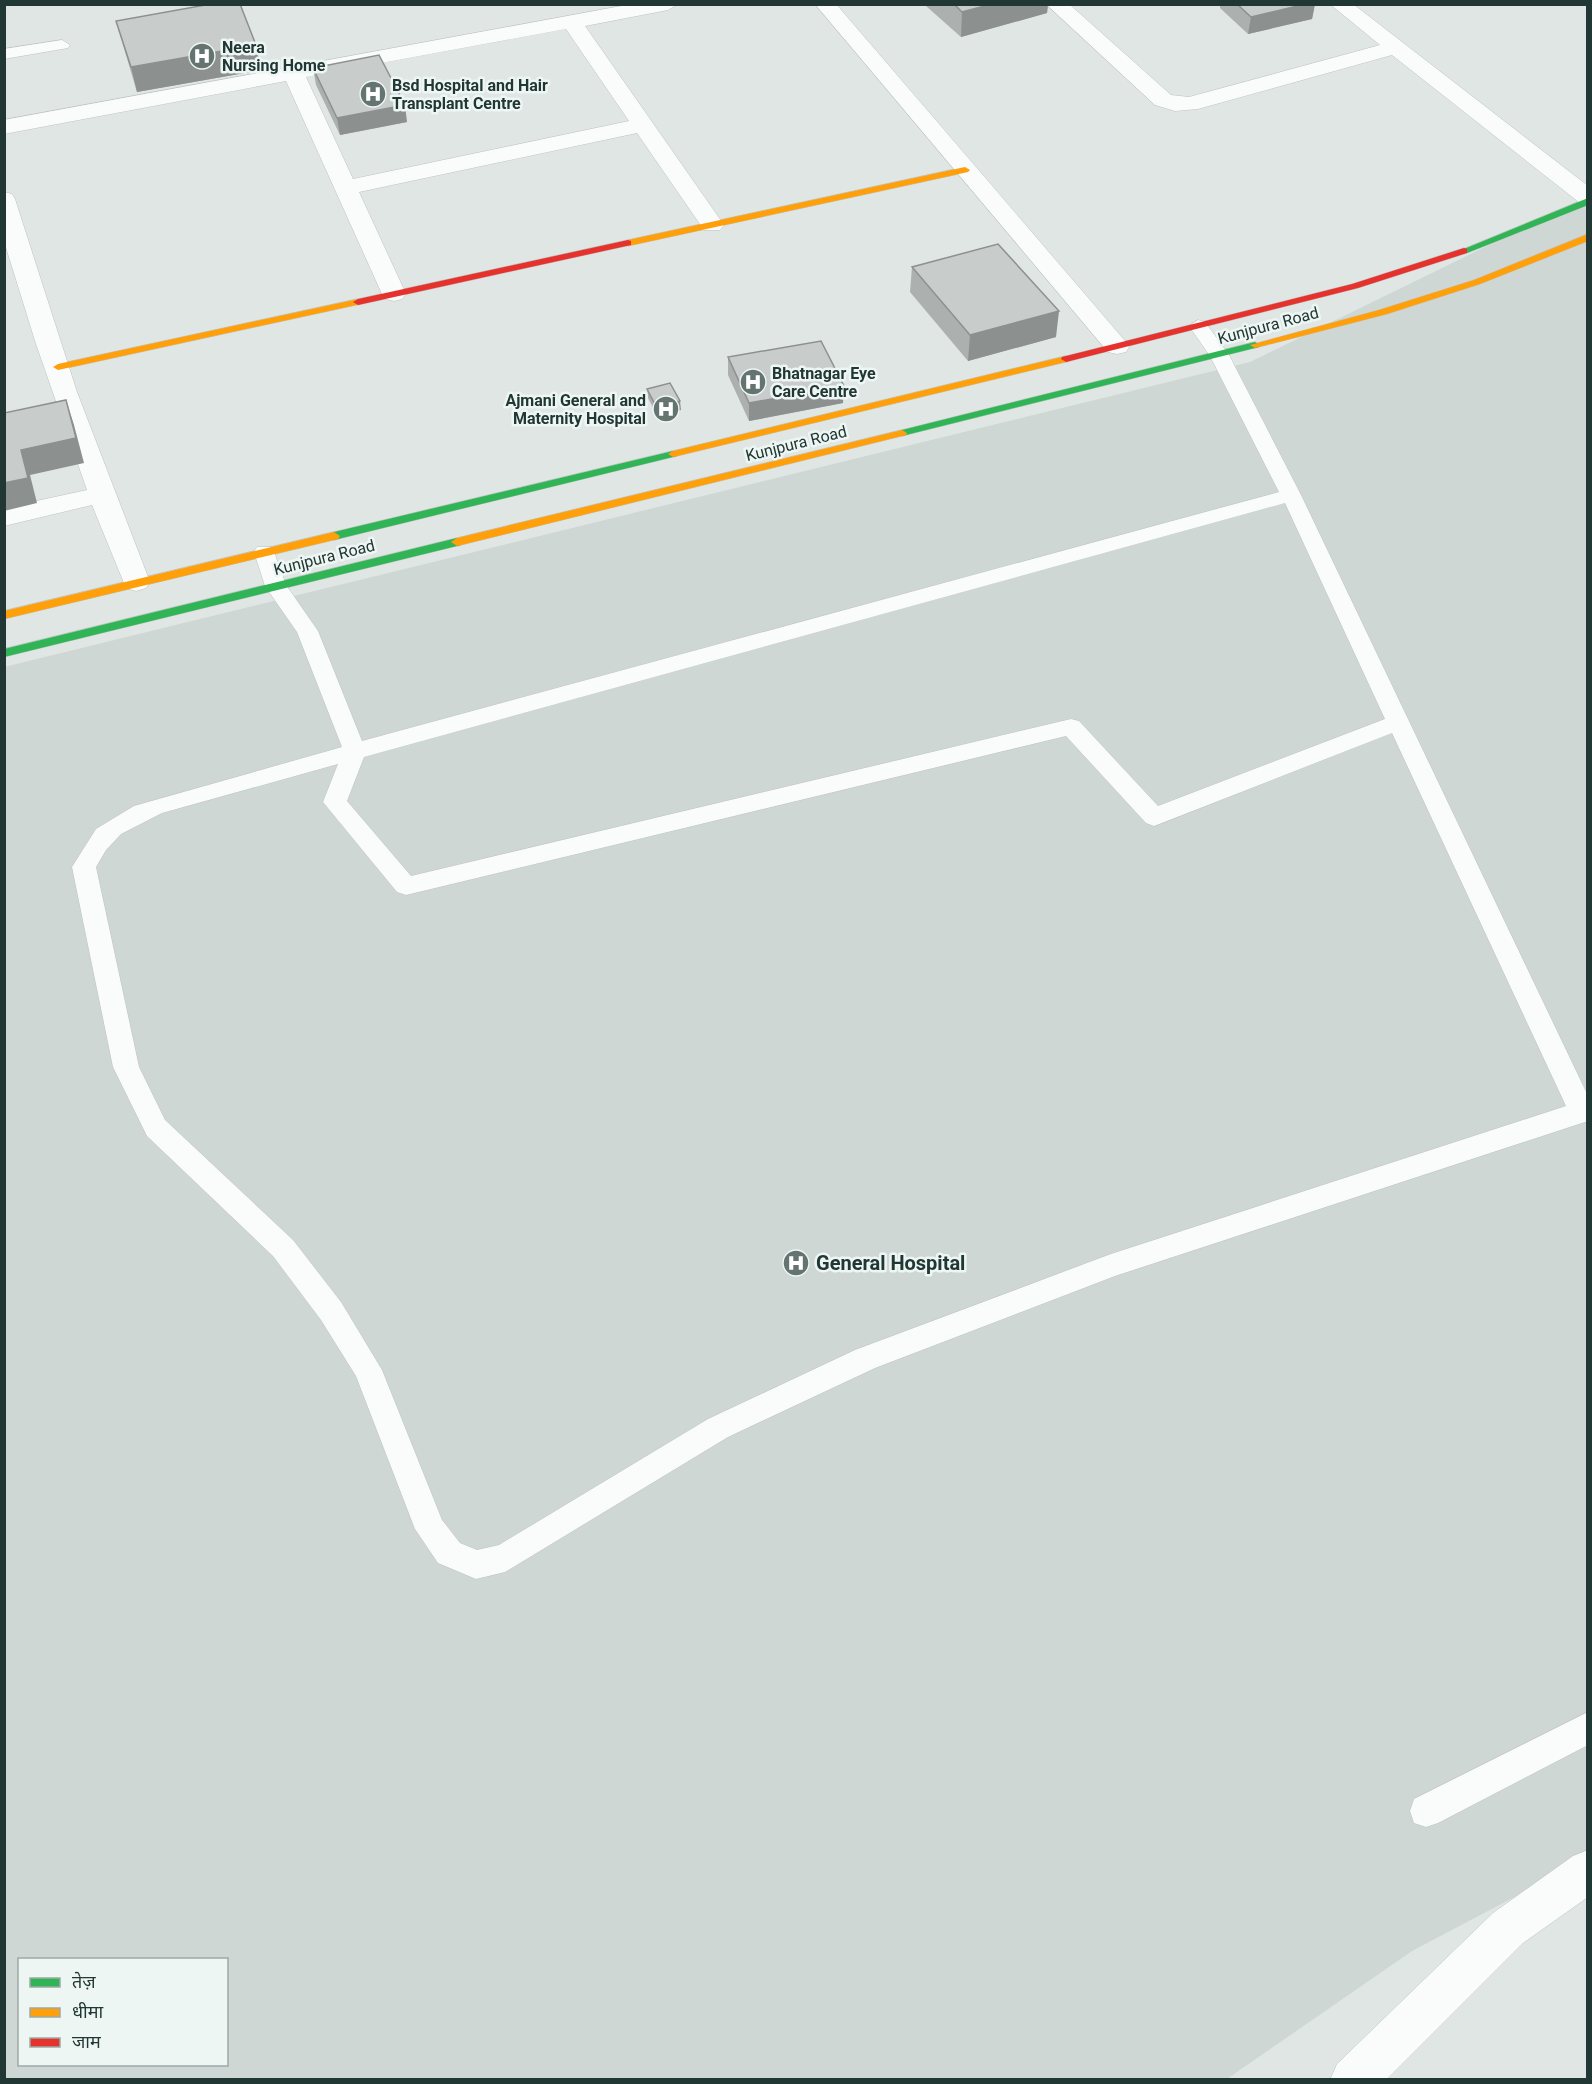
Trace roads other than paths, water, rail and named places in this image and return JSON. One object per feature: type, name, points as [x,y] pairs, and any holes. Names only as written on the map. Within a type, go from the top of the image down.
[{"type":"street","points":[[4,127],[668,4]]},
{"type":"street","points":[[825,4],[1117,347]]},
{"type":"street","points":[[1056,4],[1163,100],[1175,104],[1190,104],[1394,48]]},
{"type":"street","points":[[1340,4],[1587,199]]},
{"type":"street","points":[[572,22],[712,225]]},
{"type":"street","points":[[293,73],[394,294]]},
{"type":"street","points":[[345,188],[643,125]]},
{"type":"street","points":[[58,367],[965,170]]},
{"type":"street","points":[[4,199],[14,269],[58,367],[100,495],[136,582]]},
{"type":"street","name":"Kunjpura Road","points":[[4,615],[1117,347],[1355,286],[1446,258],[1587,199]]},
{"type":"street","name":"Kunjpura Road","points":[[4,653],[1219,355],[1383,312],[1477,282],[1587,237]]},
{"type":"street","points":[[4,517],[100,495]]},
{"type":"street","points":[[1353,2079],[1508,1928],[1587,1871]]},
{"type":"lane","points":[[4,54],[62,45]]},
{"type":"lane","points":[[1198,326],[1219,355],[1292,495],[1585,1111],[1111,1266],[865,1359],[718,1428],[505,1558],[476,1565],[448,1553],[430,1528],[368,1370],[331,1311],[283,1248],[156,1128],[126,1066],[84,867],[95,843],[122,820],[155,806],[1292,495]]},
{"type":"lane","points":[[264,552],[276,586],[307,631],[355,751],[335,802],[406,886],[1071,727],[1154,817],[1399,722]]},
{"type":"lane","points":[[1426,1811],[1587,1728]]},
{"type":"place","name":"Neera Nursing Home","points":[[202,56]]},
{"type":"place","name":"Bsd Hospital and Hair Transplant Centre","points":[[373,94]]},
{"type":"place","name":"Bhatnagar Eye Care Centre","points":[[753,382]]},
{"type":"place","name":"Ajmani General and Maternity Hospital","points":[[666,409]]},
{"type":"place","name":"General Hospital","points":[[796,1263]]}]
